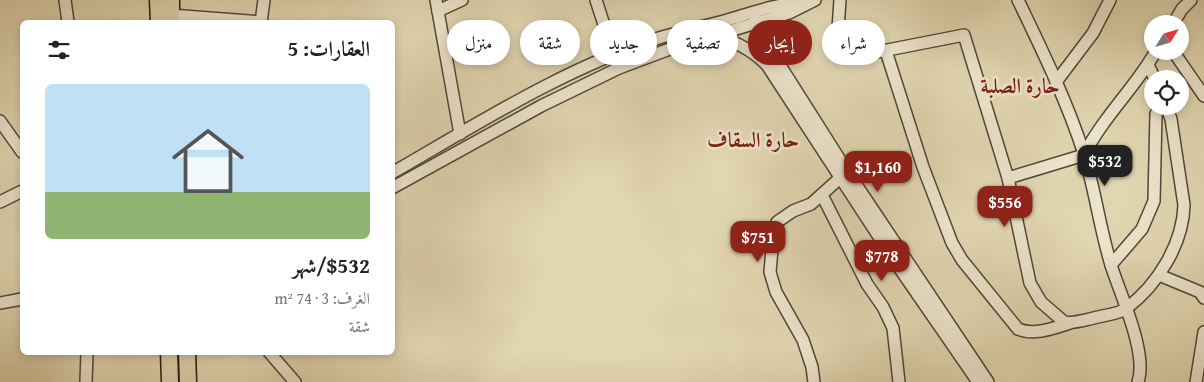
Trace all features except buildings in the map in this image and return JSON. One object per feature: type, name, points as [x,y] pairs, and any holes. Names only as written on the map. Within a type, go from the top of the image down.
[{"type":"highway","points":[[158,0],[168,15]]},
{"type":"highway","points":[[169,355],[170,382]]},
{"type":"highway","points":[[187,355],[188,382]]},
{"type":"street","points":[[65,0],[68,20]]},
{"type":"street","points":[[261,20],[264,0]]},
{"type":"street","points":[[460,134],[437,5],[462,0]]},
{"type":"street","points":[[596,0],[602,20]]},
{"type":"street","points":[[840,0],[838,29],[843,45],[862,55],[964,35],[1008,178],[1034,292],[1041,302],[1064,322],[1070,323]]},
{"type":"street","points":[[1056,82],[1093,33],[1110,0]]},
{"type":"street","points":[[1178,15],[1191,0]]},
{"type":"street","points":[[738,26],[778,7],[811,1]]},
{"type":"street","points":[[1022,2],[1084,155],[1110,265],[1126,309],[1141,363],[1138,382]]},
{"type":"street","points":[[777,20],[778,7]]},
{"type":"street","points":[[168,15],[234,20]]},
{"type":"street","points":[[657,39],[756,18]]},
{"type":"street","points":[[886,50],[934,198],[952,243],[962,260],[1018,329],[1024,332],[1036,331],[1126,309],[1159,275],[1178,239],[1184,218],[1180,176],[1169,115]]},
{"type":"street","points":[[395,186],[541,106],[619,68],[667,52]]},
{"type":"street","points":[[1008,178],[1084,155],[1094,134],[1151,60]]},
{"type":"street","points":[[1179,60],[1204,96]]},
{"type":"street","points":[[395,171],[537,91],[593,65]]},
{"type":"street","points":[[774,65],[840,178],[978,382]]},
{"type":"street","points":[[774,65],[988,382]]},
{"type":"street","points":[[1148,65],[1150,70]]},
{"type":"street","points":[[1110,265],[1142,229],[1154,201],[1156,115]]},
{"type":"street","points":[[0,121],[20,149]]},
{"type":"street","points":[[814,382],[812,368],[803,340],[776,292],[770,272],[773,238],[777,222],[793,211],[811,204],[840,178]]},
{"type":"street","points":[[0,202],[20,192]]},
{"type":"street","points":[[822,195],[867,284],[883,307],[893,328],[899,382]]},
{"type":"street","points":[[1159,275],[1200,292],[1204,298]]},
{"type":"street","points":[[0,304],[20,299]]},
{"type":"street","points":[[1196,382],[1204,332]]},
{"type":"street","points":[[86,382],[87,355]]},
{"type":"street","points":[[272,355],[294,382]]},
{"type":"district","name":"حارة الصلبة","points":[[1020,85]]},
{"type":"district","name":"حارة السقاف","points":[[753,139]]}]
